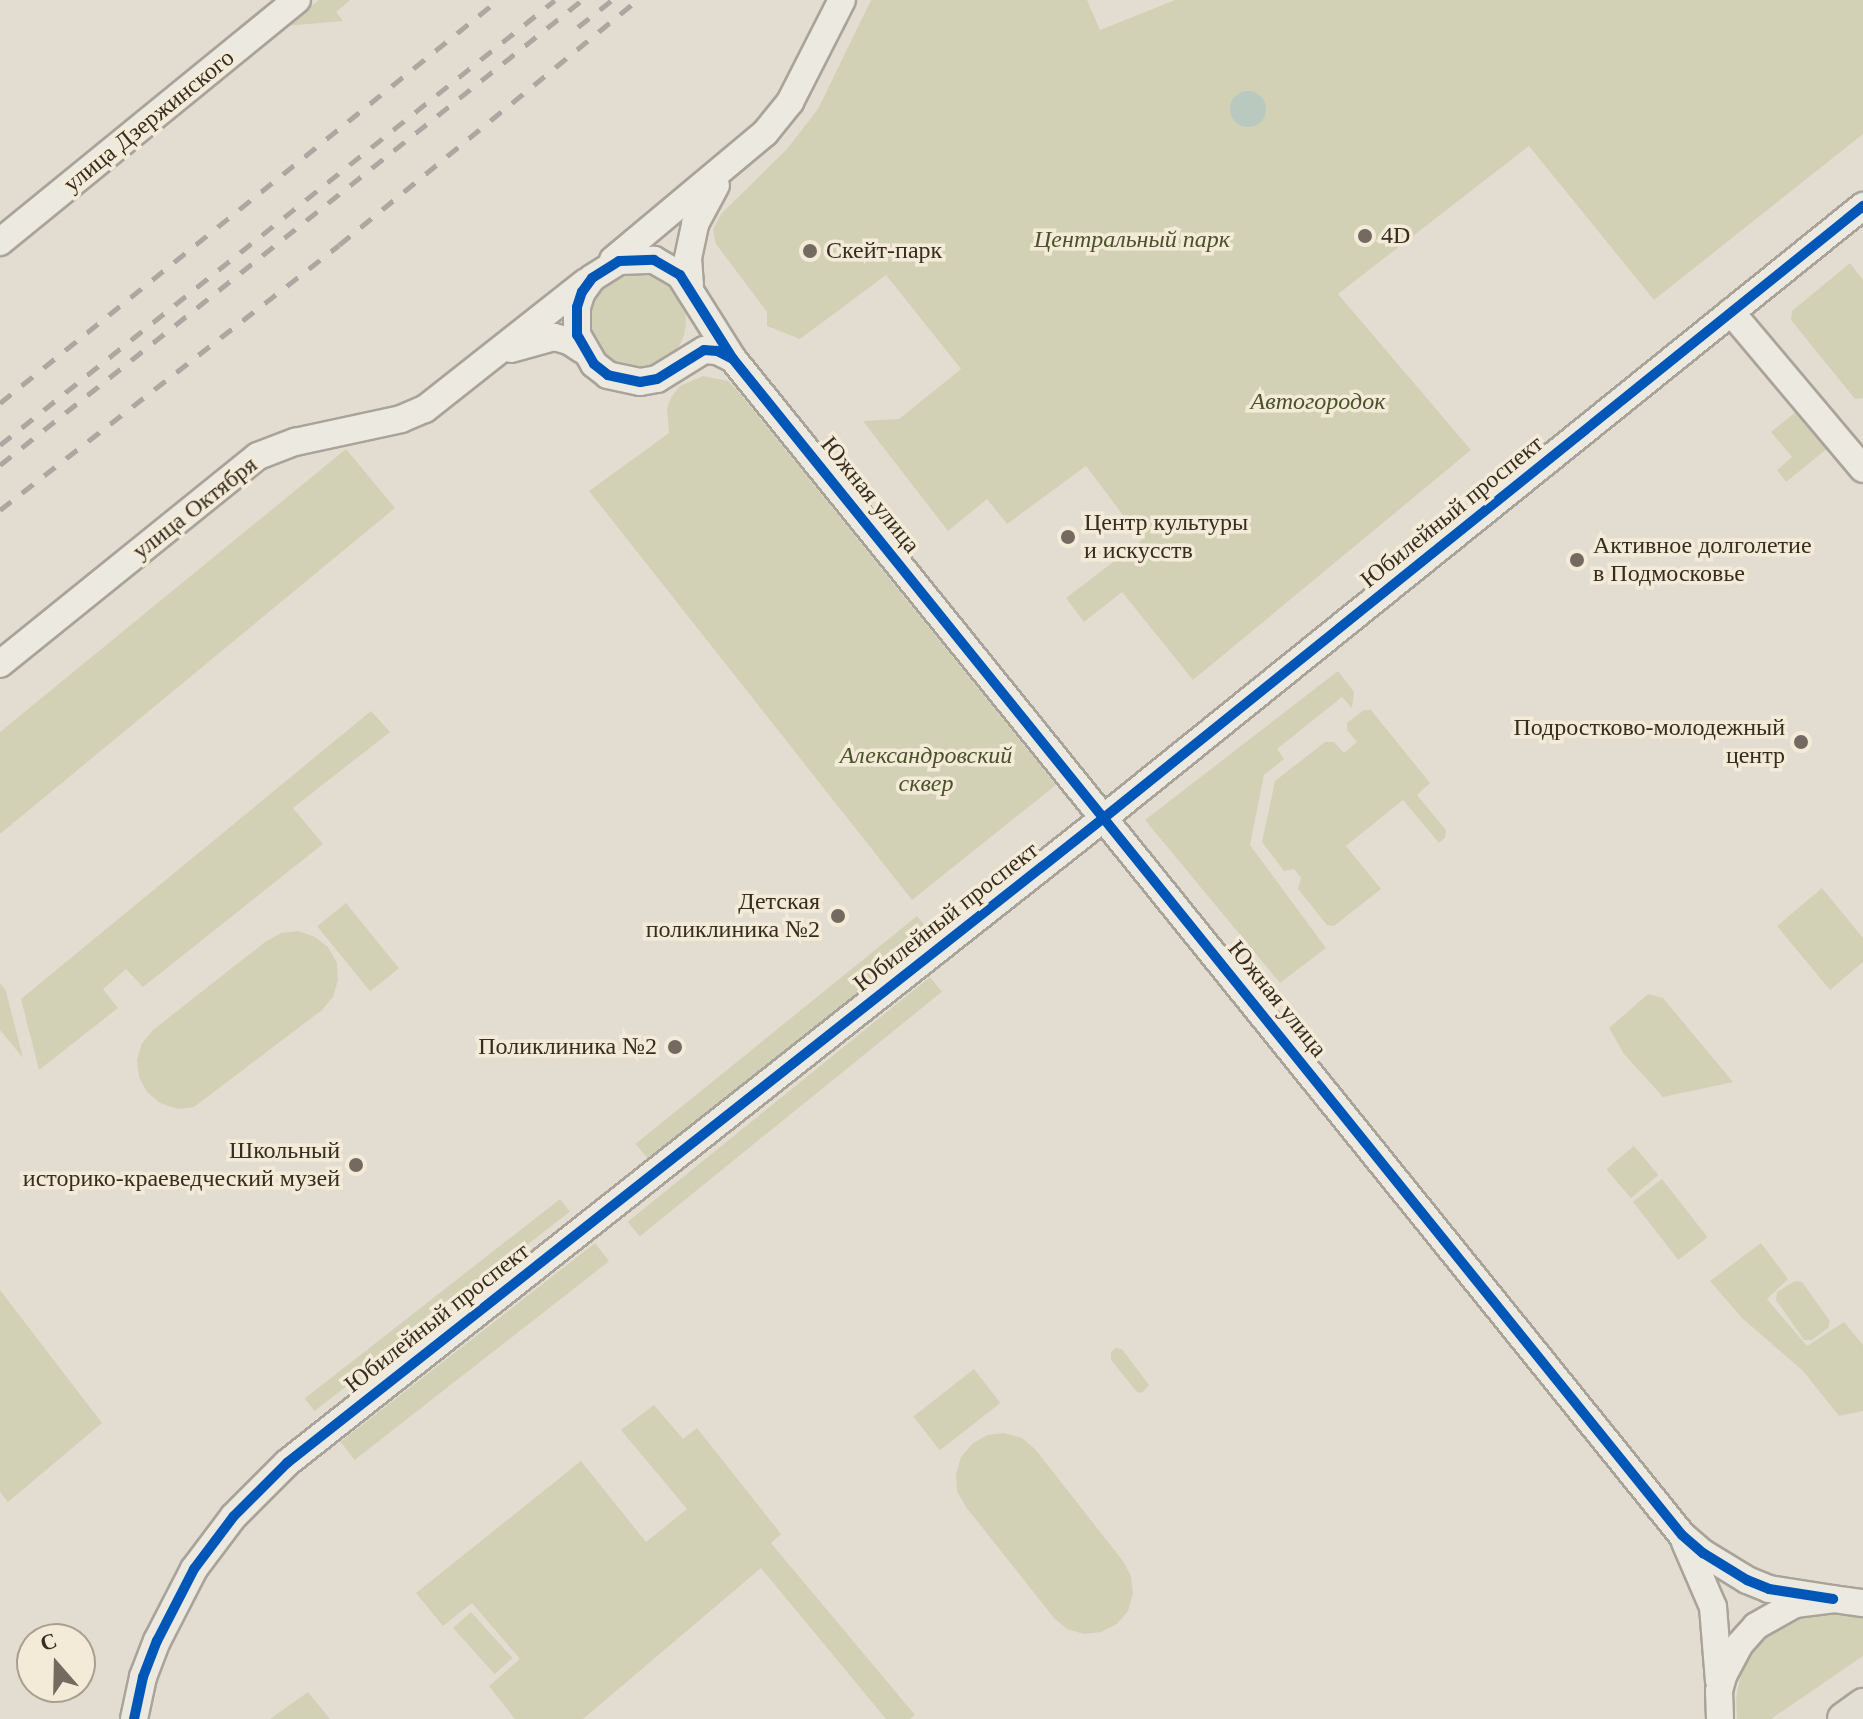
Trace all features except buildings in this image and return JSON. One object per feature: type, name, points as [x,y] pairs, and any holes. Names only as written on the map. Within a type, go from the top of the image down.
[{"type":"main road","points":[[1844,1719],[1863,1705]]},
{"type":"street","name":"улица Дзержинского","points":[[0,242],[297,0]]},
{"type":"street","name":"улица Октября","points":[[693,292],[688,258],[701,209],[739,157],[790,102],[842,0]]},
{"type":"street","name":"улица Октября","points":[[0,664],[258,456],[295,442],[401,419],[425,409],[739,157]]},
{"type":"street","name":"Юбилейный проспект","points":[[134,1719],[143,1677],[157,1641],[194,1569],[213,1539],[264,1484],[333,1425],[1105,817],[1863,206]]},
{"type":"street","points":[[683,362],[700,328],[693,292],[668,266],[654,260],[636,258],[598,273],[577,307],[577,335],[583,350],[594,364],[622,380],[657,379],[704,350],[717,351],[733,359]]},
{"type":"street","name":"Южная улица","points":[[693,292],[733,359],[1682,1535],[1731,1572],[1758,1585],[1793,1595],[1833,1599]]},
{"type":"street","points":[[1731,312],[1863,469]]},
{"type":"street","name":"улица Октября","points":[[496,354],[554,337],[569,341],[583,350]]},
{"type":"street","name":"Южная улица","points":[[1682,1535],[1713,1607],[1718,1708]]},
{"type":"street","points":[[1718,1708],[1731,1659],[1756,1626],[1795,1604],[1833,1599],[1863,1603]]},
{"type":"green space","points":[[319,0],[350,0],[336,12],[343,21],[286,26]]},
{"type":"green space","name":"Центральный парк","points":[[871,0],[1087,0],[1100,30],[1175,0],[1863,0],[1863,134],[1654,300],[1529,146],[1338,294],[1471,450],[1193,680],[1122,592],[1084,622],[1066,598],[1142,540],[1086,466],[1007,524],[987,499],[948,531],[863,421],[899,419],[961,369],[886,275],[800,339],[767,326],[767,312],[716,244],[713,230],[721,214],[787,149],[818,109]]},
{"type":"green space","points":[[1850,263],[1863,280],[1863,398],[1855,399],[1791,320],[1792,311]]},
{"type":"green space","points":[[638,273],[656,277],[672,287],[682,303],[686,321],[682,339],[672,355],[656,365],[638,369],[620,365],[604,355],[594,339],[590,321],[594,303],[604,287],[620,277]]},
{"type":"green space","name":"Александровский сквер","points":[[703,376],[728,381],[737,390],[1056,785],[912,900],[589,491],[669,433],[667,408],[672,396],[680,386]]},
{"type":"green space","points":[[1802,407],[1829,440],[1828,448],[1786,482],[1777,470],[1792,457],[1771,432]]},
{"type":"green space","points":[[346,449],[395,508],[0,834],[0,732]]},
{"type":"green space","points":[[1338,671],[1354,692],[1352,708],[1342,697],[1277,749],[1284,759],[1264,775],[1250,845],[1326,948],[1280,983],[1145,820]]},
{"type":"green space","points":[[1364,710],[1371,710],[1430,783],[1417,795],[1446,830],[1445,838],[1439,843],[1403,800],[1346,846],[1381,889],[1334,926],[1327,925],[1298,889],[1301,878],[1294,869],[1284,871],[1262,842],[1275,781],[1325,742],[1334,742],[1344,753],[1357,742],[1347,730],[1347,723]]},
{"type":"green space","points":[[371,711],[390,732],[293,808],[323,844],[143,987],[126,969],[103,989],[118,1008],[39,1070],[21,999]]},
{"type":"green space","points":[[1822,888],[1863,938],[1863,962],[1830,990],[1777,926]]},
{"type":"green space","points":[[346,903],[399,968],[370,992],[317,926]]},
{"type":"green space","points":[[917,916],[931,933],[650,1161],[636,1144]]},
{"type":"green space","points":[[298,931],[315,937],[328,947],[337,963],[338,980],[333,997],[322,1010],[194,1107],[178,1109],[160,1103],[147,1092],[139,1077],[137,1060],[142,1043],[153,1030],[265,942],[281,933]]},
{"type":"green space","points":[[930,977],[942,992],[640,1237],[628,1222]]},
{"type":"green space","points":[[0,983],[6,991],[23,1058],[0,1030]]},
{"type":"green space","points":[[1648,994],[1663,998],[1733,1082],[1663,1097],[1624,1054],[1609,1028]]},
{"type":"green space","points":[[1634,1146],[1658,1175],[1631,1198],[1606,1169]]},
{"type":"green space","points":[[1662,1179],[1708,1237],[1678,1260],[1633,1202]]},
{"type":"green space","points":[[560,1199],[570,1212],[315,1411],[305,1398]]},
{"type":"green space","points":[[595,1243],[609,1261],[355,1460],[340,1442]]},
{"type":"green space","points":[[1761,1243],[1788,1279],[1767,1299],[1807,1346],[1844,1322],[1863,1345],[1863,1411],[1839,1416],[1803,1371],[1742,1318],[1710,1281]]},
{"type":"green space","points":[[1795,1281],[1802,1282],[1830,1321],[1828,1328],[1812,1340],[1804,1340],[1776,1300],[1777,1292]]},
{"type":"green space","points":[[0,1290],[102,1423],[8,1502],[0,1492]]},
{"type":"green space","points":[[1116,1348],[1122,1349],[1149,1385],[1142,1393],[1137,1392],[1111,1360],[1111,1352]]},
{"type":"green space","points":[[974,1369],[1000,1403],[940,1450],[913,1416]]},
{"type":"green space","points":[[654,1405],[683,1439],[697,1428],[781,1534],[771,1543],[915,1715],[910,1719],[886,1719],[761,1568],[583,1719],[515,1719],[489,1686],[520,1659],[472,1603],[443,1626],[416,1593],[581,1461],[646,1542],[687,1509],[621,1430]]},
{"type":"green space","points":[[1004,1433],[1022,1438],[1035,1449],[1123,1561],[1131,1576],[1133,1593],[1128,1611],[1117,1624],[1101,1632],[1084,1634],[1067,1629],[1054,1618],[966,1507],[957,1491],[956,1474],[961,1457],[972,1444],[987,1435]]},
{"type":"green space","points":[[1843,1611],[1863,1614],[1863,1656],[1771,1719],[1737,1719],[1736,1698],[1743,1665],[1765,1635],[1797,1617]]},
{"type":"green space","points":[[471,1612],[512,1658],[495,1674],[453,1628]]},
{"type":"green space","points":[[308,1692],[330,1719],[270,1719]]},
{"type":"shaded area","points":[[1248,91],[1261,96],[1266,109],[1261,122],[1248,127],[1235,122],[1230,109],[1235,96]]},
{"type":"railway","points":[[0,403],[498,0]]},
{"type":"railway","points":[[0,445],[555,0]]},
{"type":"railway","points":[[0,465],[582,0]]},
{"type":"railway","points":[[578,27],[612,0]]},
{"type":"railway","points":[[0,510],[339,245],[637,0]]},
{"type":"cycle path","points":[[134,1719],[143,1677],[157,1641],[194,1569],[234,1516],[287,1463],[1105,817],[1863,206]]},
{"type":"cycle path","points":[[733,359],[717,351],[704,350],[657,379],[640,382],[608,375],[594,364],[577,335],[577,307],[582,292],[592,278],[619,261],[654,260],[680,275],[733,359],[1682,1535],[1703,1553],[1747,1580],[1769,1589],[1833,1599]]},
{"type":"place","name":"4D","points":[[1365,236]]},
{"type":"place","name":"Скейт-парк","points":[[810,251]]},
{"type":"place","name":"Центр культуры и искусств","points":[[1068,537]]},
{"type":"place","name":"Активное долголетие в Подмосковье","points":[[1577,560]]},
{"type":"place","name":"Подростково-молодежный центр","points":[[1801,742]]},
{"type":"place","name":"Детская поликлиника №2","points":[[838,916]]},
{"type":"place","name":"Поликлиника №2","points":[[675,1047]]},
{"type":"place","name":"Школьный историко-краеведческий музей","points":[[356,1165]]},
{"type":"park label","name":"Автогородок","points":[[1318,402]]}]
